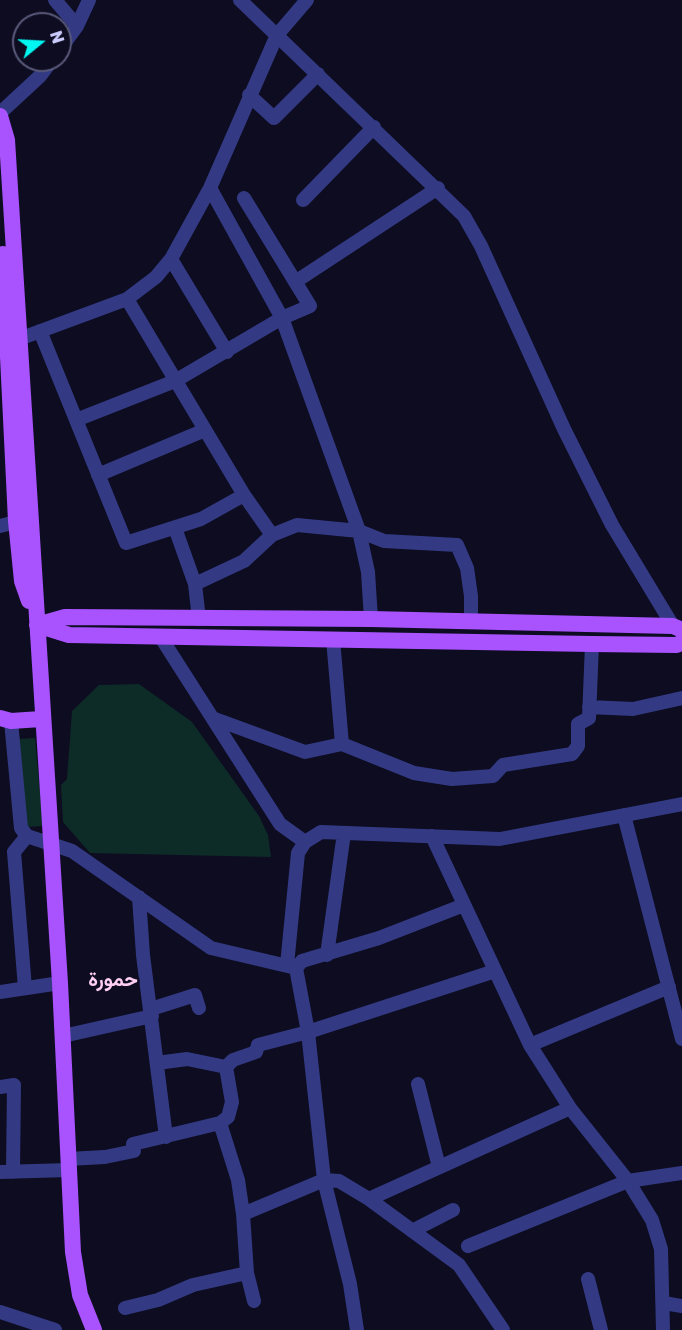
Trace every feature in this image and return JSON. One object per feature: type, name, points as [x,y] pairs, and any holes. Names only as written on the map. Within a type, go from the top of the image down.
[{"type":"main road","points":[[0,114],[7,140],[19,339],[15,522]]},
{"type":"main road","points":[[0,204],[15,522],[22,581],[37,625],[60,983],[73,1252],[80,1296],[94,1330]]},
{"type":"main road","points":[[37,625],[65,617],[371,620],[678,628]]},
{"type":"main road","points":[[37,625],[69,635],[677,645],[682,642]]},
{"type":"main road","points":[[6,719],[42,719]]},
{"type":"street","points":[[55,0],[77,26]]},
{"type":"street","points":[[72,33],[90,0]]},
{"type":"street","points":[[240,0],[438,188],[464,216],[481,246],[564,429],[607,514],[678,628]]},
{"type":"street","points":[[19,339],[127,299],[156,277],[171,259],[210,188],[277,35],[307,0]]},
{"type":"street","points":[[0,114],[43,72]]},
{"type":"street","points":[[249,95],[274,118],[318,74]]},
{"type":"street","points":[[303,200],[374,127]]},
{"type":"street","points":[[210,188],[282,318],[359,531],[368,572],[371,620]]},
{"type":"street","points":[[295,282],[438,188]]},
{"type":"street","points":[[76,420],[175,381],[282,318],[310,306],[244,198]]},
{"type":"street","points":[[171,259],[227,352]]},
{"type":"street","points":[[127,299],[244,495],[272,536]]},
{"type":"street","points":[[40,331],[126,543],[201,519],[244,495]]},
{"type":"street","points":[[98,475],[205,430]]},
{"type":"street","points":[[195,584],[244,561],[272,536],[297,525],[359,531],[384,541],[457,545],[467,568],[471,596],[471,622]]},
{"type":"street","points":[[175,528],[195,584],[199,618]]},
{"type":"street","points":[[160,636],[280,824],[305,842]]},
{"type":"street","points":[[333,639],[342,744]]},
{"type":"street","points":[[215,719],[305,752],[342,744],[414,773],[452,779],[493,776],[503,765],[572,754],[578,747],[578,724],[589,718],[592,644]]},
{"type":"street","points":[[589,707],[633,709],[682,699]]},
{"type":"street","points":[[6,719],[21,828],[27,836],[72,851],[211,948],[291,966],[379,938],[464,905]]},
{"type":"street","points":[[357,1330],[350,1284],[324,1180],[308,1032],[291,966],[298,854],[305,842],[321,832],[500,839],[682,804]]},
{"type":"street","points":[[624,815],[682,1039]]},
{"type":"street","points":[[327,955],[344,833]]},
{"type":"street","points":[[25,988],[14,852],[27,836]]},
{"type":"street","points":[[432,836],[530,1045],[570,1108],[628,1180],[651,1220],[661,1249],[663,1330]]},
{"type":"street","points":[[139,897],[166,1137]]},
{"type":"street","points":[[226,1067],[233,1060],[256,1052],[258,1045],[308,1032],[495,971]]},
{"type":"street","points":[[0,992],[60,983]]},
{"type":"street","points":[[530,1045],[669,987]]},
{"type":"street","points":[[63,1036],[151,1013],[195,995],[199,1008]]},
{"type":"street","points":[[157,1062],[188,1059],[226,1067]]},
{"type":"street","points":[[0,1087],[14,1085],[6,1172],[69,1164],[134,1151],[133,1144],[220,1123],[228,1116],[232,1102],[226,1067]]},
{"type":"street","points":[[418,1084],[439,1167]]},
{"type":"street","points":[[369,1199],[570,1108]]},
{"type":"street","points":[[220,1123],[238,1180],[247,1273],[254,1301]]},
{"type":"street","points":[[468,1246],[628,1180],[682,1173]]},
{"type":"street","points":[[243,1214],[324,1180],[339,1181],[369,1199],[459,1265],[503,1330]]},
{"type":"street","points":[[412,1231],[453,1210]]},
{"type":"street","points":[[125,1308],[158,1300],[193,1286],[247,1273]]},
{"type":"street","points":[[588,1279],[601,1330]]},
{"type":"street","points":[[664,1303],[682,1306]]},
{"type":"street","points":[[0,1312],[55,1330]]},
{"type":"green space","points":[[139,684],[192,722],[259,816],[268,835],[271,857],[90,853],[63,822],[61,785],[67,779],[72,711],[99,685]]},
{"type":"green space","points":[[35,738],[43,826],[26,827],[18,739]]},
{"type":"district","name":"حمورة","points":[[113,980]]}]
